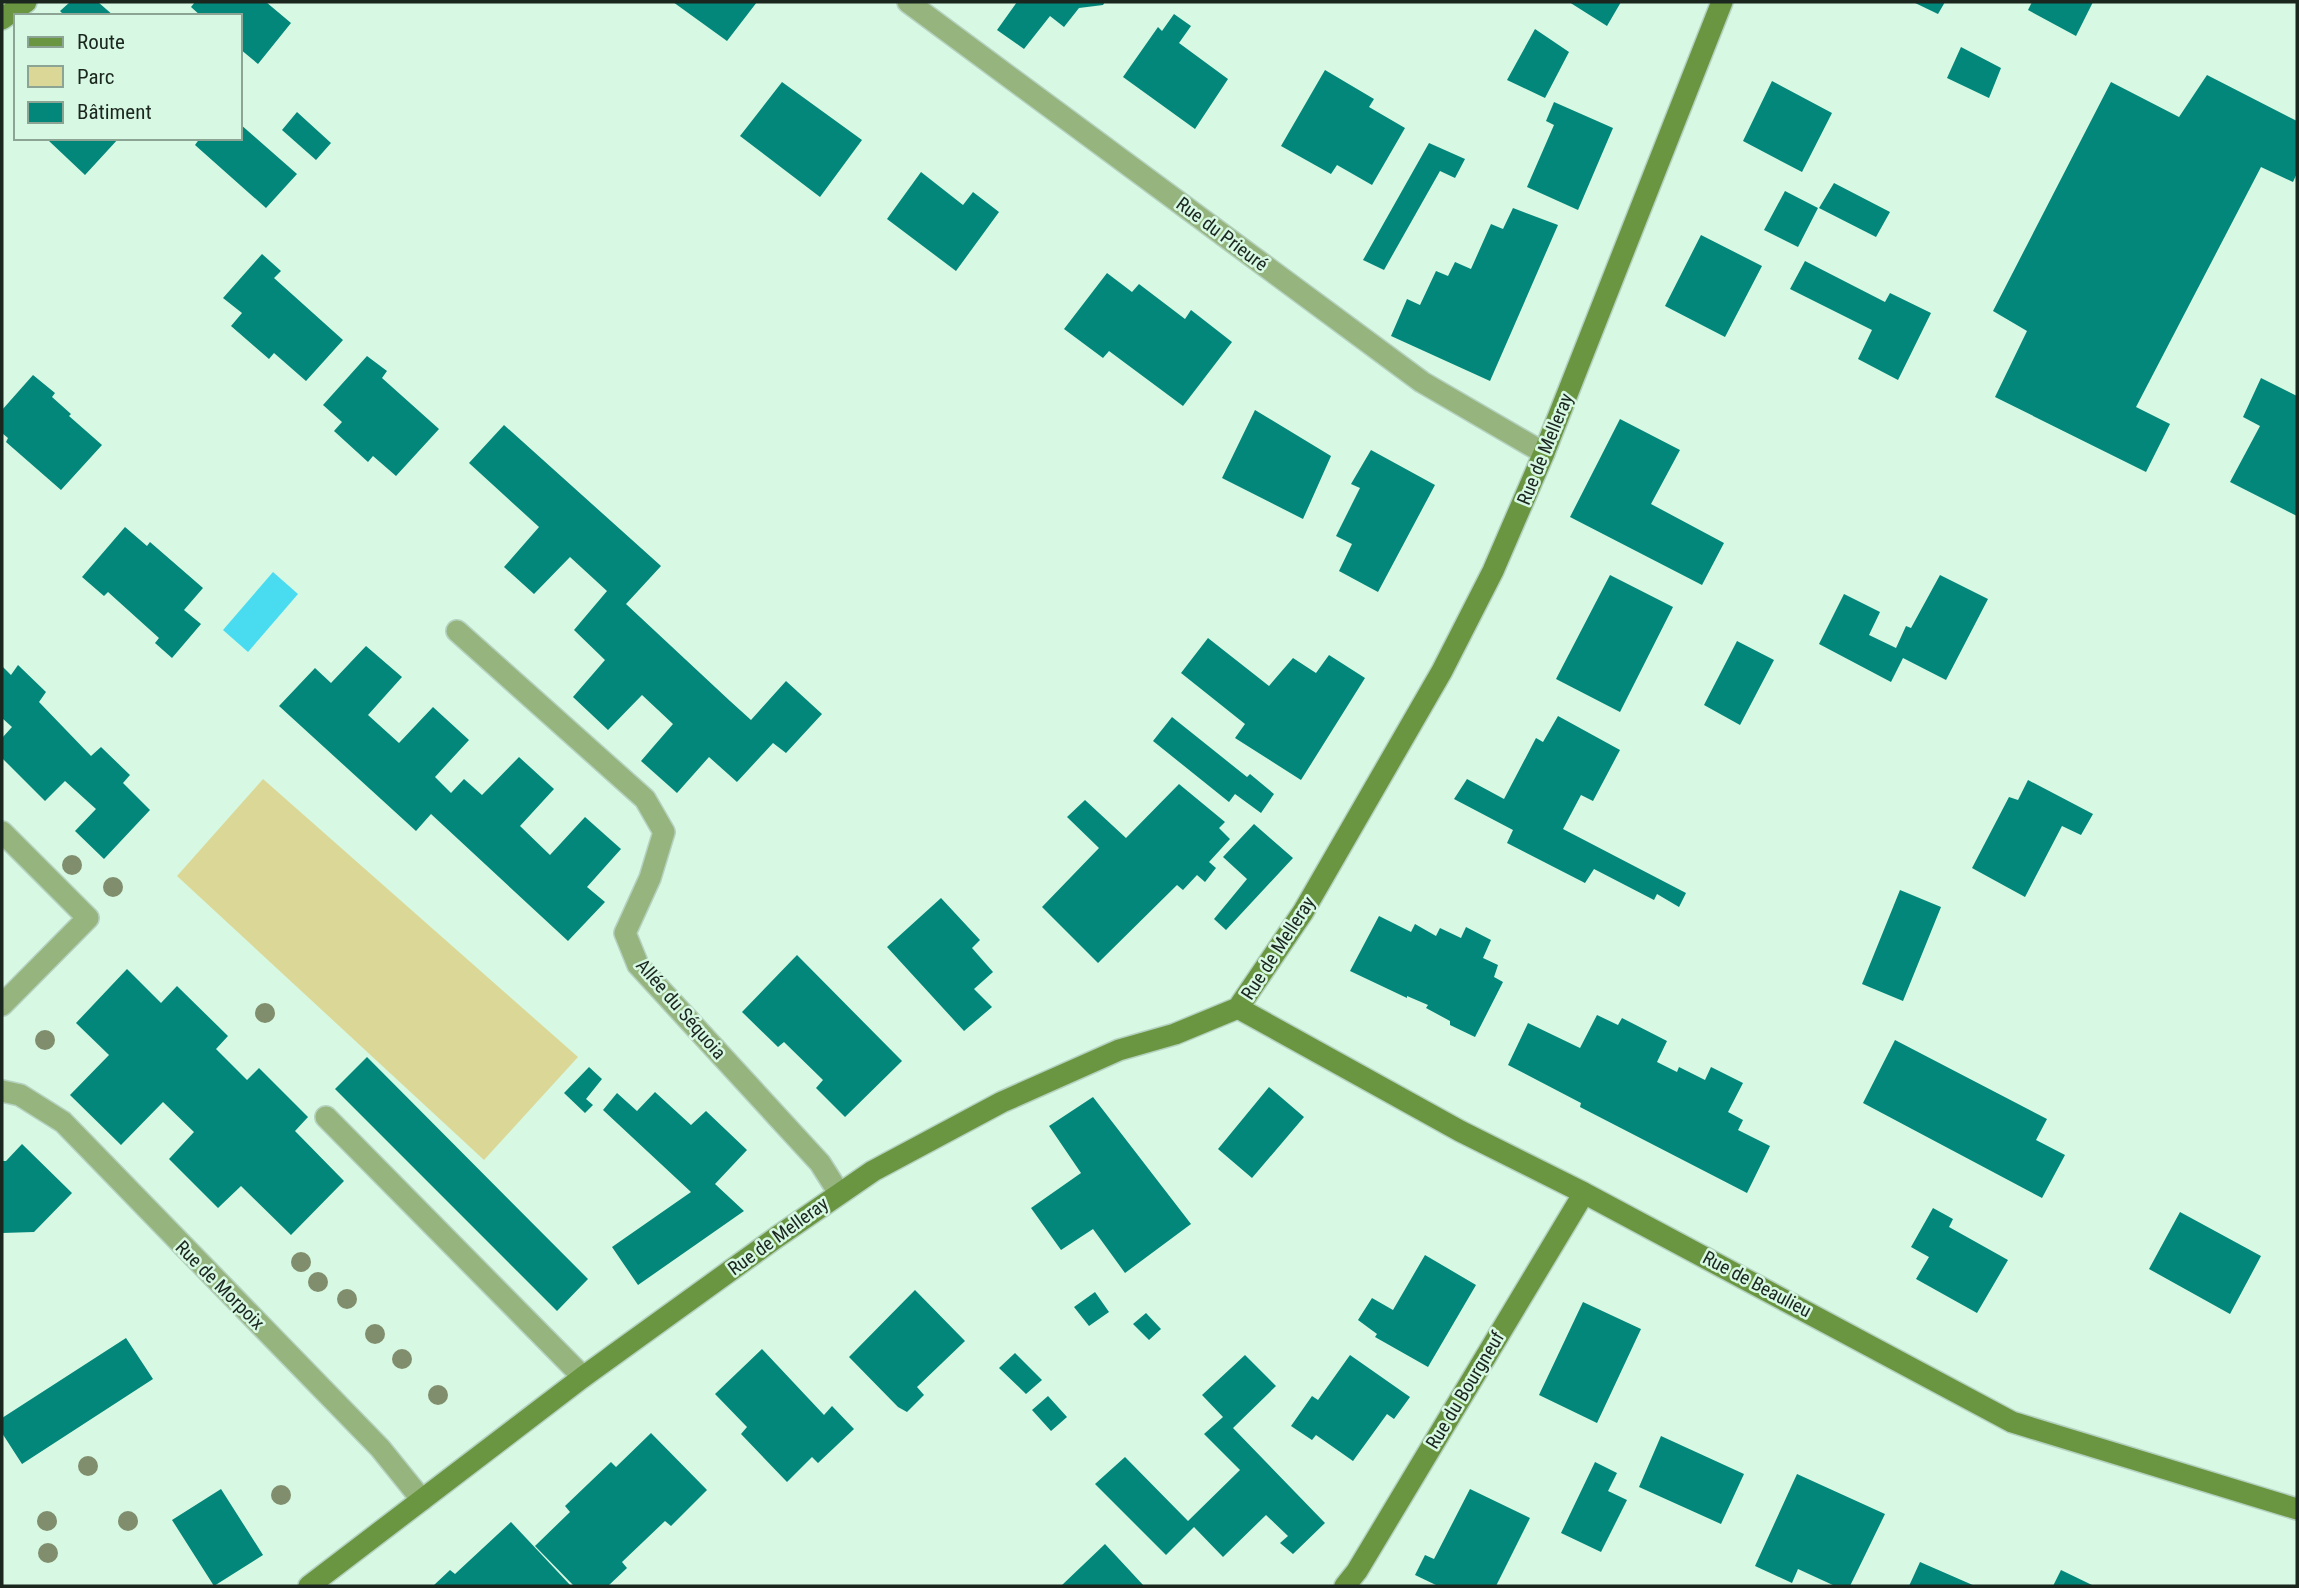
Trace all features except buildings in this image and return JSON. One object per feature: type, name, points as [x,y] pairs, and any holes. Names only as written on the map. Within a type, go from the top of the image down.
[{"type":"street","points":[[2,19],[26,2]]},
{"type":"street","name":"Rue du Prieuré","points":[[908,2],[1422,382],[1544,453]]},
{"type":"street","name":"Rue de Melleray","points":[[309,1586],[583,1377],[873,1171],[1002,1102],[1119,1050],[1175,1034],[1238,1008],[1303,912],[1442,671],[1493,571],[1544,453],[1722,2]]},
{"type":"street","name":"Allée du Séquoia","points":[[457,631],[645,799],[664,832],[650,878],[625,933],[638,965],[821,1163],[839,1193]]},
{"type":"street","points":[[2,832],[88,918],[2,1005]]},
{"type":"street","name":"Rue de Beaulieu","points":[[1238,1008],[1461,1131],[1584,1193],[2012,1422],[2297,1509]]},
{"type":"street","name":"Rue de Morpoix","points":[[2,1091],[19,1095],[63,1122],[380,1448],[422,1500]]},
{"type":"street","points":[[326,1116],[583,1377]]},
{"type":"street","name":"Rue du Bourgneuf","points":[[1345,1586],[1357,1571],[1584,1193]]},
{"type":"green space","points":[[263,779],[578,1057],[484,1160],[177,876]]},
{"type":"water","points":[[273,572],[298,594],[248,652],[223,630]]}]
